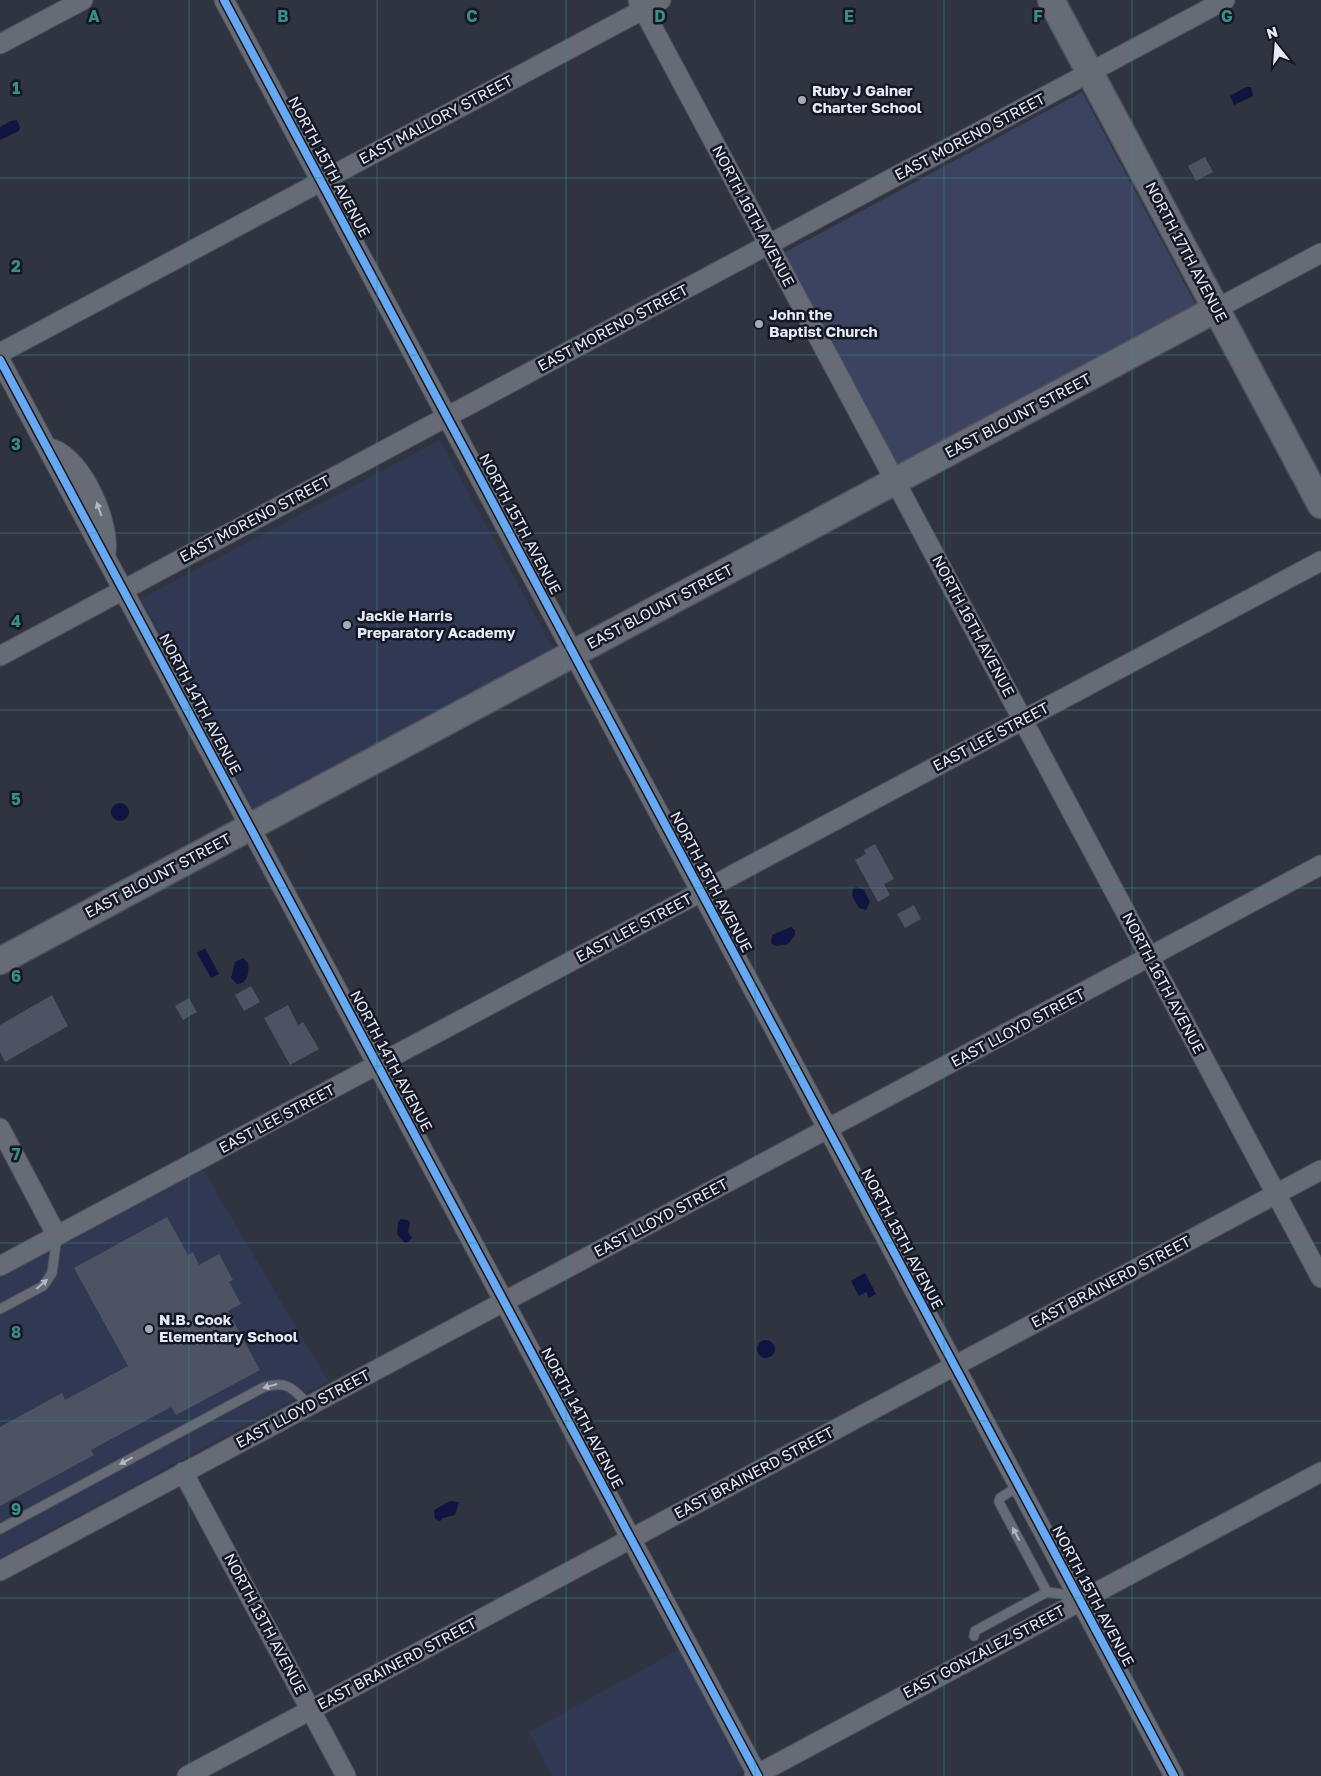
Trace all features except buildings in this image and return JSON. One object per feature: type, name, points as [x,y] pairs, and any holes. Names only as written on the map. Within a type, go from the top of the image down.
[{"type":"street","points":[[0,44],[83,0]]},
{"type":"street","name":"NORTH 15TH AVENUE","points":[[224,0],[1174,1776]]},
{"type":"street","name":"EAST MALLORY STREET","points":[[0,353],[321,181],[641,5],[661,0]]},
{"type":"street","name":"NORTH 17TH AVENUE","points":[[1051,0],[1321,505]]},
{"type":"street","name":"EAST MORENO STREET","points":[[0,656],[1225,0]]},
{"type":"street","name":"NORTH 16TH AVENUE","points":[[641,5],[1321,1278]]},
{"type":"street","name":"EAST BLOUNT STREET","points":[[0,961],[1321,253]]},
{"type":"street","name":"NORTH 14TH AVENUE","points":[[0,360],[47,446],[57,450],[66,458],[82,476],[96,499],[106,534],[105,556],[756,1775]]},
{"type":"street","name":"EAST LEE STREET","points":[[0,1266],[1321,560]]},
{"type":"street","name":"EAST LLOYD STREET","points":[[0,1571],[1321,865]]},
{"type":"street","points":[[0,1128],[57,1236]]},
{"type":"street","name":"EAST BRAINERD STREET","points":[[187,1776],[1321,1170]]},
{"type":"street","name":"NORTH 13TH AVENUE","points":[[183,1472],[346,1776]]},
{"type":"street","name":"EAST GONZALEZ STREET","points":[[756,1775],[1079,1598],[1321,1472]]},
{"type":"lane","points":[[0,1309],[43,1286],[52,1273],[57,1236]]},
{"type":"lane","points":[[0,1529],[264,1387],[279,1383],[292,1388],[310,1406]]},
{"type":"lane","points":[[1019,1486],[1000,1498],[999,1502],[1047,1592]]},
{"type":"lane","points":[[974,1636],[976,1631],[1047,1592],[1079,1598]]},
{"type":"shaded area","points":[[1246,87],[1251,87],[1253,96],[1234,105],[1230,96]]},
{"type":"shaded area","points":[[1082,92],[1196,305],[895,471],[782,254]]},
{"type":"shaded area","points":[[17,120],[20,127],[19,131],[0,140],[0,127]]},
{"type":"shaded area","name":"Jackie Harris Preparatory Academy","points":[[440,440],[554,651],[254,812],[141,599]]},
{"type":"shaded area","points":[[120,803],[126,806],[129,812],[126,818],[120,821],[114,818],[111,812],[114,806]]},
{"type":"shaded area","points":[[856,887],[864,890],[870,902],[866,910],[859,908],[852,896],[853,889]]},
{"type":"shaded area","points":[[791,927],[795,930],[795,935],[788,944],[776,946],[771,943],[772,935]]},
{"type":"shaded area","points":[[205,948],[219,974],[211,978],[197,953]]},
{"type":"shaded area","points":[[243,958],[248,963],[248,974],[244,982],[237,984],[231,978],[235,962]]},
{"type":"shaded area","name":"N.B. Cook Elementary School","points":[[202,1168],[328,1381],[0,1558],[0,1276]]},
{"type":"shaded area","points":[[401,1219],[408,1220],[410,1223],[408,1232],[412,1238],[405,1243],[397,1234],[398,1222]]},
{"type":"shaded area","points":[[865,1273],[876,1294],[869,1298],[866,1292],[859,1296],[851,1281]]},
{"type":"shaded area","points":[[762,1340],[770,1340],[775,1345],[773,1356],[762,1358],[757,1353],[757,1345]]},
{"type":"shaded area","points":[[450,1501],[459,1502],[455,1515],[443,1518],[440,1521],[435,1519],[434,1510]]},
{"type":"shaded area","points":[[680,1649],[745,1770],[733,1776],[552,1776],[529,1732]]},
{"type":"cycle path","points":[[224,0],[1174,1776]]},
{"type":"cycle path","points":[[0,360],[758,1776]]},
{"type":"place","name":"Ruby J Gainer Charter School","points":[[802,100]]},
{"type":"place","name":"John the Baptist Church","points":[[759,324]]},
{"type":"place","name":"Jackie Harris Preparatory Academy","points":[[347,625]]},
{"type":"place","name":"N.B. Cook Elementary School","points":[[149,1329]]}]
